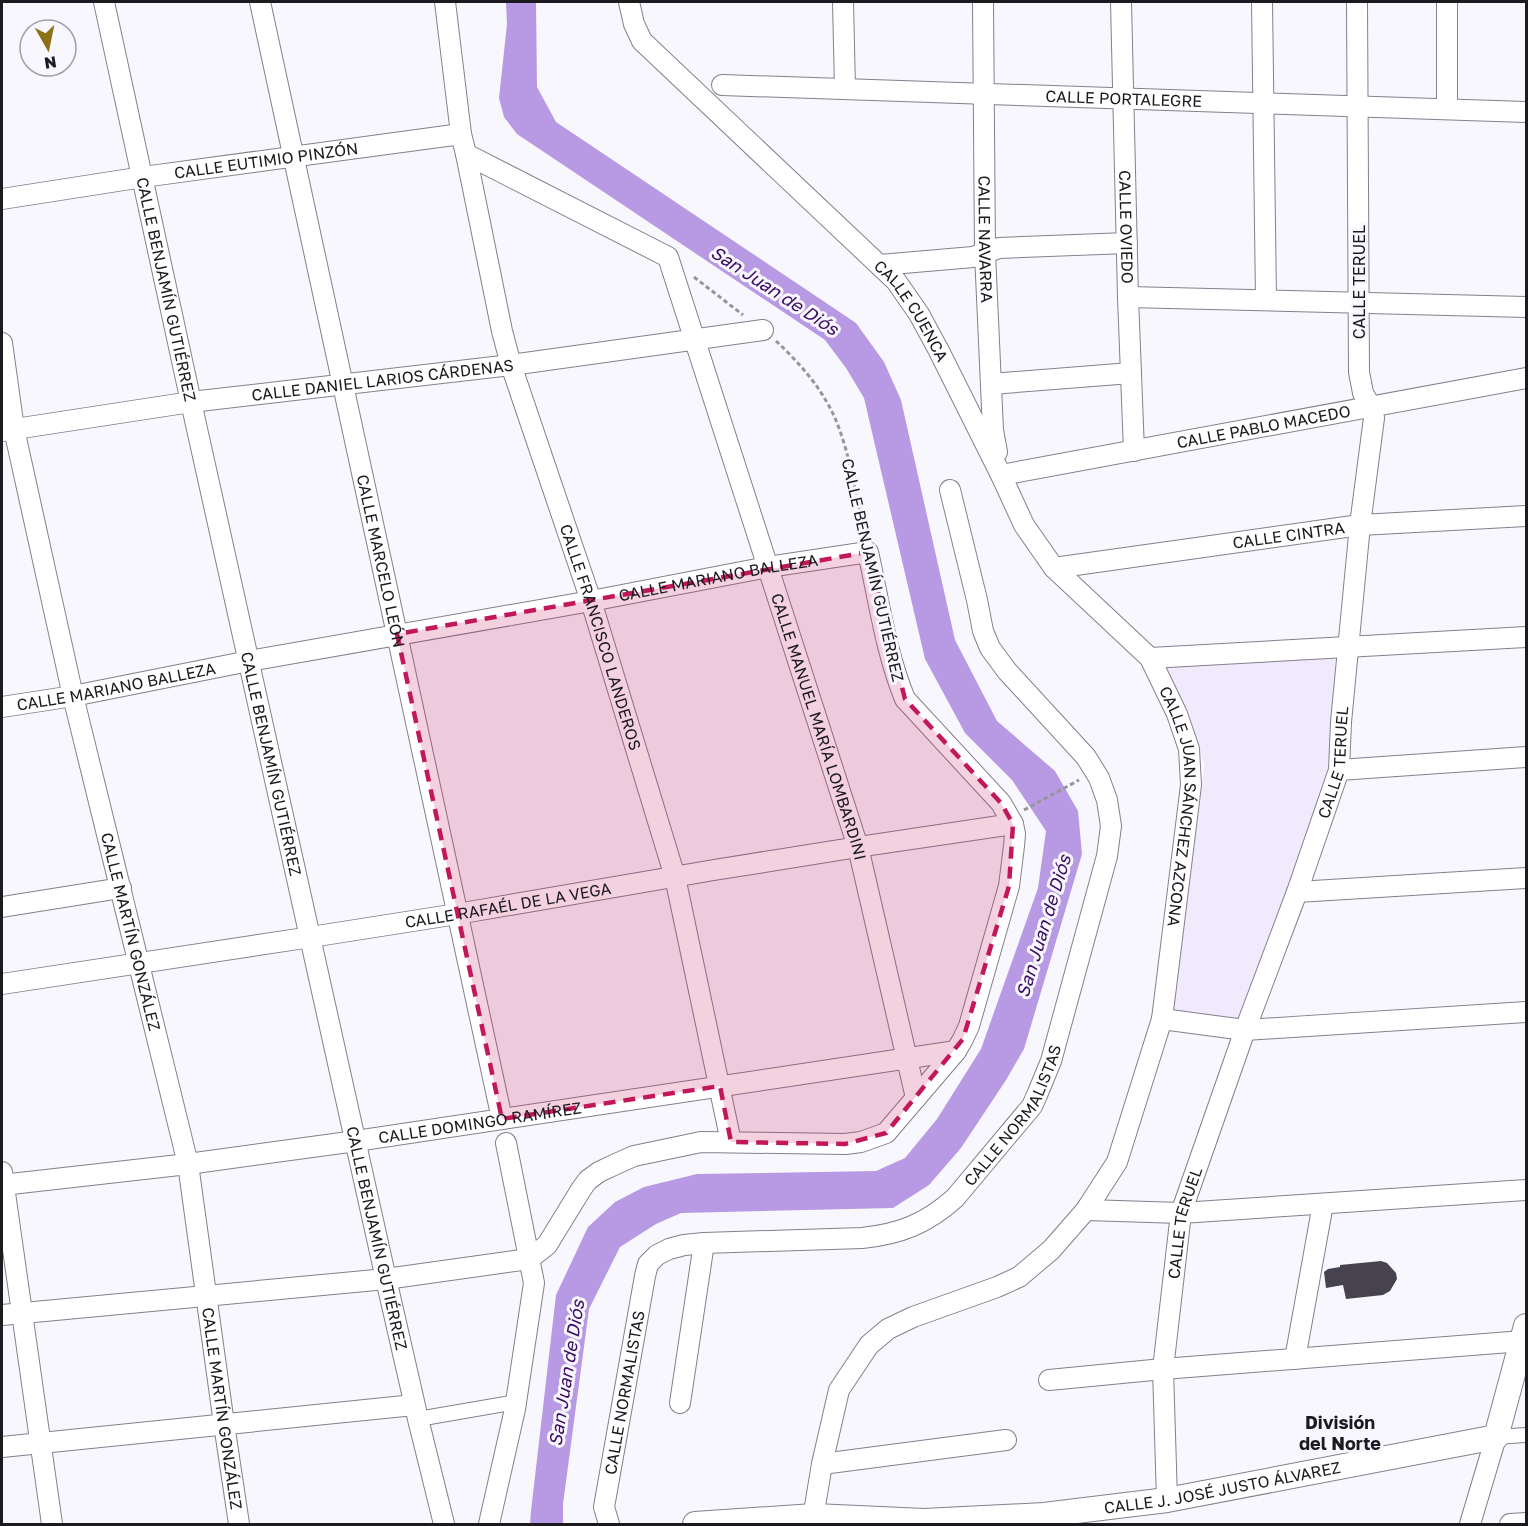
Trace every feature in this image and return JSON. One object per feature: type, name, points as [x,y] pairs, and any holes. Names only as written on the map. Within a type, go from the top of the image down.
[{"type":"street","name":"CALLE BENJAMÍN GUTIÉRREZ","points":[[104,2],[386,1279],[444,1524]]},
{"type":"street","name":"CALLE MARCELO LEÓN","points":[[260,2],[502,1119]]},
{"type":"street","points":[[445,2],[460,134]]},
{"type":"street","name":"CALLE CUENCA","points":[[629,2],[634,24],[642,40],[896,281],[939,351],[1024,525],[1054,568],[1150,658]]},
{"type":"street","points":[[843,2],[845,89]]},
{"type":"street","name":"CALLE NAVARRA","points":[[983,2],[985,253],[993,430],[1001,475]]},
{"type":"street","name":"CALLE OVIEDO","points":[[1121,2],[1134,451]]},
{"type":"street","points":[[1262,2],[1266,300]]},
{"type":"street","name":"CALLE TERUEL","points":[[1167,1500],[1162,1370],[1181,1213],[1339,770],[1341,722],[1360,525],[1374,418],[1360,384],[1357,2]]},
{"type":"street","points":[[1447,2],[1447,109]]},
{"type":"street","name":"CALLE PORTALEGRE","points":[[722,85],[1527,112]]},
{"type":"street","name":"CALLE EUTIMIO PINZÓN","points":[[2,199],[142,177],[460,134]]},
{"type":"street","name":"CALLE FRANCISCO LANDEROS","points":[[460,134],[501,331],[591,601],[675,877],[732,1142]]},
{"type":"street","points":[[466,154],[668,257]]},
{"type":"street","points":[[880,265],[974,257],[999,248],[1127,243]]},
{"type":"street","name":"CALLE MANUEL MARÍA LOMBARDINI","points":[[668,257],[858,847],[915,1098]]},
{"type":"street","points":[[1128,297],[1527,307]]},
{"type":"street","name":"CALLE DANIEL LARIOS CÁRDENAS","points":[[8,430],[191,402],[511,365],[763,330]]},
{"type":"street","name":"CALLE MARTÍN GONZÁLEZ","points":[[2,343],[8,430],[188,1164],[239,1524]]},
{"type":"street","points":[[991,384],[1131,373]]},
{"type":"street","name":"CALLE PABLO MACEDO","points":[[1001,475],[1527,378]]},
{"type":"street","name":"CALLE NORMALISTAS","points":[[609,1524],[604,1507],[648,1264],[657,1255],[669,1249],[704,1243],[883,1236],[921,1223],[940,1212],[955,1198],[1032,1106],[1051,1061],[1107,856],[1111,826],[1107,800],[1099,778],[1086,757],[1007,672],[990,648],[983,631],[950,490]]},
{"type":"street","name":"CALLE CINTRA","points":[[1054,568],[1360,525],[1527,516]]},
{"type":"street","name":"CALLE BENJAMÍN GUTIÉRREZ","points":[[868,552],[897,680],[905,699],[1017,818]]},
{"type":"street","name":"CALLE MARIANO BALLEZA","points":[[2,707],[74,696],[249,661],[591,601],[768,567],[868,552]]},
{"type":"street","points":[[1150,658],[1527,637]]},
{"type":"street","name":"CALLE JUAN SÁNCHEZ AZCONA","points":[[813,1520],[822,1464],[839,1390],[868,1345],[888,1329],[913,1317],[1019,1277],[1052,1251],[1086,1210],[1116,1162],[1162,1018],[1191,785],[1189,749],[1178,714],[1150,658]]},
{"type":"street","points":[[1339,770],[1527,757]]},
{"type":"street","points":[[2,1315],[386,1279],[529,1259],[547,1245],[588,1180],[599,1172],[634,1156],[701,1142],[845,1144],[861,1143],[886,1133],[956,1051],[969,1026],[1009,886],[1017,818]]},
{"type":"street","name":"CALLE RAFAÉL DE LA VEGA","points":[[2,984],[311,938],[858,847],[1017,818]]},
{"type":"street","points":[[1297,892],[1527,878]]},
{"type":"street","points":[[2,907],[121,888]]},
{"type":"street","points":[[1162,1018],[1245,1030],[1527,1012]]},
{"type":"street","name":"CALLE DOMINGO RAMÍREZ","points":[[2,1181],[188,1164],[357,1141],[956,1051]]},
{"type":"street","points":[[489,1524],[516,1402],[534,1283],[506,1143]]},
{"type":"street","points":[[2,1181],[52,1524]]},
{"type":"street","points":[[1086,1210],[1181,1213],[1527,1190]]},
{"type":"street","points":[[1295,1359],[1323,1204]]},
{"type":"street","points":[[680,1403],[704,1243]]},
{"type":"street","points":[[1049,1380],[1295,1359],[1525,1334],[1470,1524]]},
{"type":"street","points":[[2,1447],[224,1424],[416,1412],[516,1402]]},
{"type":"street","points":[[1496,1437],[1527,1435]]},
{"type":"street","name":"CALLE J. JOSÉ JUSTO ÁLVAREZ","points":[[695,1524],[813,1520],[935,1520],[1044,1515],[1167,1500],[1496,1437]]},
{"type":"street","points":[[822,1464],[1006,1440]]},
{"type":"street","points":[[1510,1524],[1527,1523]]},
{"type":"path","name":"CALLE BENJAMÍN GUTIÉRREZ","points":[[668,257],[763,330],[796,359],[820,393],[837,422],[847,456],[868,552]]},
{"type":"path","points":[[1017,818],[1086,776]]},
{"type":"highlighted area","points":[[868,552],[905,699],[1001,803],[1013,824],[1009,886],[963,1039],[886,1133],[845,1144],[731,1142],[720,1086],[502,1119],[397,634]]},
{"type":"shaded area","points":[[1346,650],[1335,771],[1243,1029],[1165,1017],[1205,764],[1162,663]]},
{"type":"water","name":"San Juan de Diós","points":[[506,2],[536,2],[537,87],[556,122],[856,323],[884,362],[901,400],[955,640],[997,721],[1055,771],[1078,811],[1082,854],[1024,1049],[961,1148],[929,1185],[893,1208],[681,1213],[656,1224],[620,1247],[589,1309],[563,1504],[563,1524],[530,1524],[556,1295],[588,1227],[615,1202],[644,1187],[697,1174],[876,1171],[905,1158],[937,1119],[981,1049],[1038,888],[1046,831],[1012,780],[965,733],[925,659],[864,398],[846,368],[825,340],[517,134],[504,117],[499,98],[507,24]]},
{"type":"building","points":[[1381,1261],[1387,1263],[1396,1273],[1397,1279],[1390,1291],[1383,1295],[1346,1299],[1343,1285],[1326,1288],[1324,1272],[1328,1269],[1340,1267],[1340,1265]]},
{"type":"district","name":"División del Norte","points":[[1340,1432]]}]
